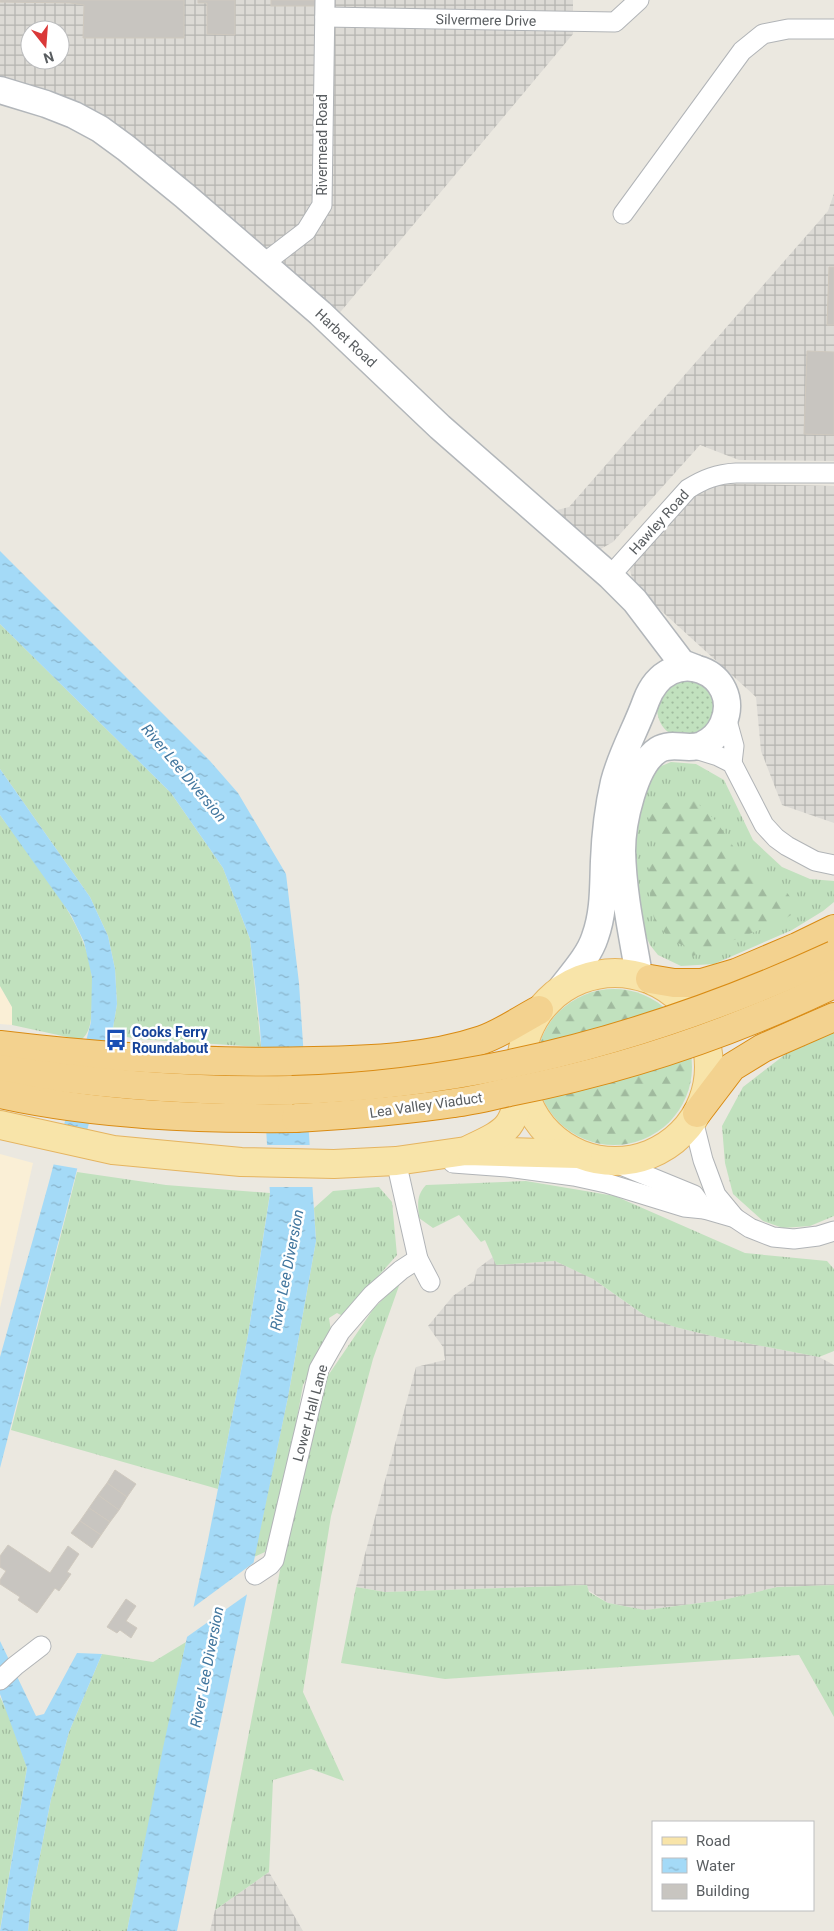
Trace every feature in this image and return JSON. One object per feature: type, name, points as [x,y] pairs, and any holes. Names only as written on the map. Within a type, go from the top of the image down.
[{"type":"highway","points":[[644,977],[674,983],[702,983],[736,973],[834,929]]},
{"type":"highway","name":"Lea Valley Viaduct","points":[[0,1069],[138,1085],[248,1091],[313,1090],[409,1081],[544,1058],[617,1038],[687,1016],[774,982],[834,955]]},
{"type":"highway","name":"Lea Valley Viaduct","points":[[0,1094],[76,1106],[151,1114],[249,1118],[296,1118],[368,1114],[455,1103],[560,1082],[631,1063],[715,1035],[834,984]]},
{"type":"highway","points":[[0,1045],[74,1054],[199,1062],[273,1062],[378,1058],[442,1051],[482,1040],[500,1033],[539,1010]]},
{"type":"highway","points":[[695,1116],[732,1067],[763,1048],[834,1017]]},
{"type":"main road","points":[[0,1126],[113,1150],[241,1162],[334,1164],[402,1160],[466,1151],[579,1154],[611,1161],[634,1160],[664,1148],[683,1132],[695,1116],[707,1090],[710,1071],[708,1048],[699,1024],[682,1000],[662,985],[644,977],[613,972],[583,978],[560,990],[539,1010],[528,1030],[522,1047],[521,1081],[517,1110],[511,1123],[496,1136],[466,1151]]},
{"type":"main road","points":[[521,1081],[528,1103],[543,1128],[556,1141],[579,1154]]},
{"type":"street","name":"Silvermere Drive","points":[[325,8],[615,22],[639,0]]},
{"type":"street","name":"Rivermead Road","points":[[263,264],[306,231],[322,205],[322,71],[325,8]]},
{"type":"street","points":[[623,214],[742,51],[763,34],[788,29],[834,29]]},
{"type":"street","name":"Harbet Road","points":[[0,90],[46,104],[74,115],[100,129],[186,196],[320,314],[440,427],[610,576],[635,601],[682,663],[695,668]]},
{"type":"street","name":"Hawley Road","points":[[610,576],[688,489],[704,479],[736,472],[834,473]]},
{"type":"street","points":[[560,990],[595,938],[601,916],[606,829],[614,783],[631,734],[641,717],[653,686],[662,672],[659,632]]},
{"type":"street","points":[[644,977],[626,896],[622,849],[633,787],[644,764],[656,751],[666,745],[683,747],[702,745],[712,738],[721,729],[726,717],[727,704],[724,692],[717,681],[707,672],[695,668],[680,668],[667,673],[653,686],[647,704],[648,718],[654,730],[664,740],[683,747],[718,756],[732,763]]},
{"type":"street","points":[[726,717],[734,746],[732,763],[764,825],[776,838],[793,850],[815,861],[834,865]]},
{"type":"street","points":[[695,1116],[703,1160],[716,1194],[735,1218]]},
{"type":"street","points":[[430,1282],[418,1260],[402,1160],[508,1167],[574,1176],[651,1196],[684,1207],[704,1209],[735,1218],[750,1228],[773,1237],[794,1239],[818,1236],[834,1231]]},
{"type":"street","points":[[611,1161],[694,1195],[704,1209]]},
{"type":"street","name":"Lower Hall Lane","points":[[255,1575],[274,1560],[319,1369],[340,1332],[372,1295],[401,1270],[418,1260]]},
{"type":"street","points":[[0,1680],[41,1646]]},
{"type":"shaded area","points":[[0,0],[573,0],[573,34],[337,316],[184,186],[0,79]]},
{"type":"shaded area","points":[[834,193],[834,461],[739,460],[700,445],[613,542],[597,551],[553,511],[569,507],[828,211]]},
{"type":"shaded area","points":[[734,484],[834,486],[834,823],[782,805],[761,751],[756,697],[634,586],[630,570],[679,505],[704,489]]},
{"type":"shaded area","points":[[0,986],[12,1007],[12,1025],[0,1024]]},
{"type":"shaded area","points":[[0,1154],[33,1163],[0,1308]]},
{"type":"shaded area","points":[[493,1257],[497,1265],[555,1261],[590,1277],[644,1315],[675,1327],[720,1338],[819,1357],[834,1365],[834,1585],[777,1587],[723,1600],[645,1610],[608,1603],[588,1590],[587,1585],[385,1592],[356,1587],[416,1367],[445,1360],[443,1347],[428,1326],[453,1296],[474,1281],[477,1269]]},
{"type":"shaded area","points":[[269,1872],[303,1931],[210,1931],[215,1910]]},
{"type":"green space","points":[[0,624],[171,793],[223,868],[250,939],[261,1047],[137,1039],[112,1034],[117,1004],[115,969],[108,936],[90,897],[0,769]]},
{"type":"green space","points":[[682,675],[713,689],[716,714],[701,733],[677,735],[671,733],[662,726],[658,714],[657,696]]},
{"type":"green space","points":[[671,762],[696,764],[724,780],[753,840],[782,867],[810,879],[834,881],[834,902],[792,930],[714,964],[681,966],[658,955],[650,945],[643,930],[635,899],[634,833],[642,791],[654,769]]},
{"type":"green space","points":[[690,796],[716,821],[739,855],[760,878],[786,891],[799,910],[780,922],[693,956],[685,946],[673,941],[655,923],[648,875],[650,863],[658,857],[665,845],[651,832],[648,814],[668,802]]},
{"type":"green space","points":[[0,815],[42,871],[70,914],[88,956],[92,980],[91,1014],[89,1028],[81,1040],[12,1025],[12,1007],[0,986]]},
{"type":"green space","points":[[606,989],[622,989],[637,992],[651,998],[674,1017],[683,1030],[689,1044],[692,1067],[691,1082],[683,1104],[664,1127],[651,1136],[637,1142],[622,1145],[606,1145],[591,1142],[577,1136],[554,1117],[545,1104],[539,1090],[536,1075],[536,1059],[539,1044],[545,1030],[564,1007],[577,998],[591,992]]},
{"type":"green space","points":[[834,1030],[834,1216],[810,1226],[783,1228],[763,1221],[733,1194],[725,1163],[722,1126],[743,1087],[787,1053]]},
{"type":"green space","points":[[77,1172],[166,1185],[270,1193],[248,1335],[218,1489],[11,1430]]},
{"type":"green space","points":[[526,1181],[615,1196],[745,1253],[827,1261],[834,1269],[834,1351],[819,1357],[720,1338],[675,1327],[647,1317],[593,1279],[555,1261],[496,1265],[485,1240],[481,1242],[459,1215],[433,1228],[419,1218],[419,1197],[426,1185]]},
{"type":"green space","points":[[379,1187],[392,1202],[397,1255],[343,1316],[337,1313],[329,1318],[331,1331],[303,1385],[285,1485],[265,1552],[254,1557],[288,1397],[316,1241],[314,1208],[333,1191]]},
{"type":"green space","points":[[400,1283],[373,1359],[331,1516],[303,1692],[344,1781],[311,1769],[273,1780],[269,1872],[215,1910],[281,1565],[325,1380],[374,1308]]},
{"type":"green space","points":[[587,1585],[589,1592],[608,1603],[645,1610],[723,1600],[777,1587],[834,1585],[834,1717],[799,1655],[445,1679],[341,1663],[356,1587],[385,1592]]},
{"type":"green space","points":[[186,1642],[127,1931],[28,1931],[31,1901],[51,1799],[69,1732],[102,1654],[153,1662]]},
{"type":"green space","points":[[0,1697],[10,1717],[27,1768],[0,1930]]},
{"type":"water","name":"River Lee Diversion","points":[[0,551],[210,761],[238,793],[286,874],[299,983],[316,1241],[288,1397],[177,1931],[127,1931],[163,1748],[208,1540],[248,1335],[270,1194],[260,1028],[250,939],[223,868],[171,793],[0,624]]},
{"type":"water","points":[[0,769],[90,897],[108,936],[115,969],[117,1004],[112,1034],[0,1468],[0,1357],[91,1022],[92,977],[84,942],[71,915],[0,815]]},
{"type":"water","points":[[0,1641],[36,1716],[44,1714],[77,1653],[102,1654],[69,1732],[51,1799],[31,1901],[28,1931],[0,1931],[27,1768],[0,1694]]},
{"type":"pier","points":[[61,1125],[90,1130],[80,1169],[51,1164]]},
{"type":"pier","points":[[265,1145],[312,1145],[315,1187],[267,1187]]},
{"type":"pier","points":[[256,1561],[249,1593],[184,1639],[191,1609]]},
{"type":"building","points":[[0,0],[184,0],[184,38],[83,38],[84,5],[0,2]]},
{"type":"building","points":[[198,0],[235,0],[235,35],[207,34],[207,3],[198,3]]},
{"type":"building","points":[[271,0],[321,0],[321,6],[271,6]]},
{"type":"building","points":[[829,267],[834,267],[834,325],[827,325]]},
{"type":"building","points":[[807,351],[834,352],[834,435],[804,434]]},
{"type":"building","points":[[115,1470],[136,1484],[127,1497],[107,1483]]},
{"type":"building","points":[[107,1483],[127,1497],[119,1510],[98,1495]]},
{"type":"building","points":[[98,1495],[119,1510],[110,1522],[89,1508]]},
{"type":"building","points":[[89,1508],[110,1522],[101,1535],[80,1521]]},
{"type":"building","points":[[80,1521],[101,1535],[92,1548],[71,1533]]},
{"type":"building","points":[[8,1545],[50,1573],[68,1546],[79,1554],[67,1572],[71,1574],[59,1591],[55,1588],[37,1613],[18,1600],[20,1597],[0,1584],[0,1580],[6,1571],[0,1567],[0,1556]]},
{"type":"building","points":[[126,1599],[136,1606],[126,1621],[137,1628],[131,1638],[120,1630],[117,1633],[107,1627]]},
{"type":"place","name":"Cooks Ferry Roundabout","points":[[116,1040]]}]
